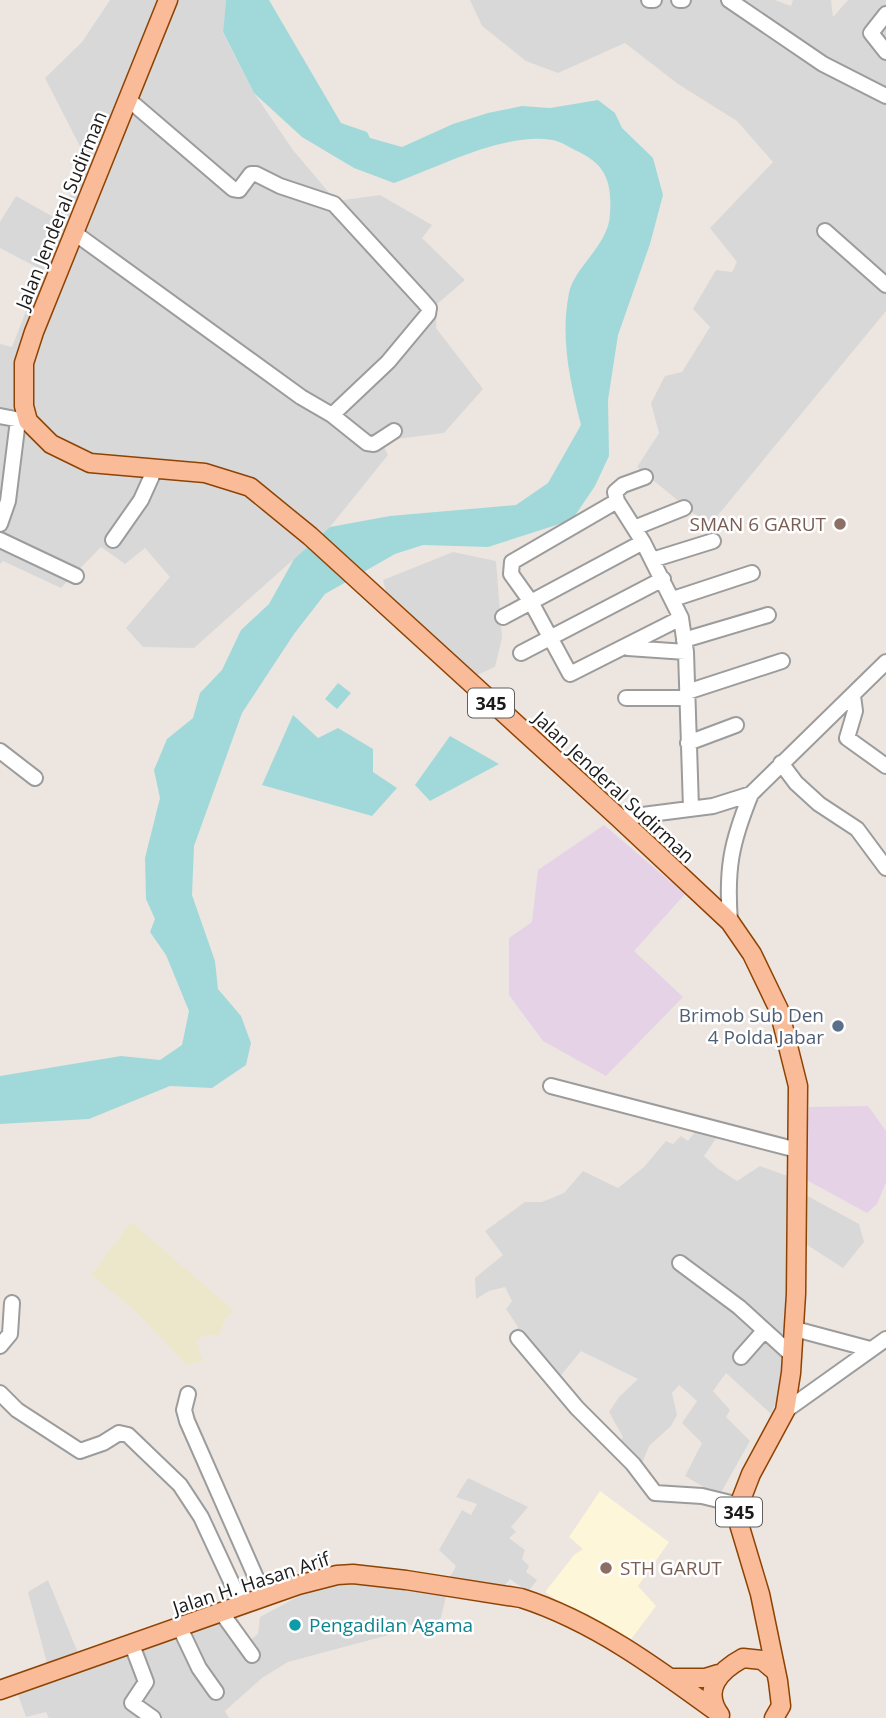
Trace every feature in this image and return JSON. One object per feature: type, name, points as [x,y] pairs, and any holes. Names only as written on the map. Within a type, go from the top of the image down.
[{"type":"main road","name":"Jalan Jenderal Sudirman","points":[[168,0],[76,234],[34,332],[24,363],[23,420],[51,444],[78,460],[181,470],[237,480],[250,487],[310,536],[619,818],[730,922],[752,954],[779,1010],[798,1086],[793,1356],[785,1411],[751,1474],[739,1505],[739,1524],[760,1594],[763,1622],[774,1670]]},
{"type":"main road","name":"Jalan H. Hasan Arif","points":[[0,1690],[298,1586],[353,1574],[521,1598],[584,1625],[670,1678],[720,1715]]},
{"type":"main road","points":[[670,1678],[705,1678],[718,1674],[743,1658],[763,1622]]},
{"type":"main road","points":[[743,1658],[762,1660],[774,1670]]},
{"type":"main road","name":"345","points":[[774,1670],[780,1714]]},
{"type":"main road","points":[[718,1674],[712,1692],[720,1715]]},
{"type":"street","points":[[729,0],[823,64],[885,92]]},
{"type":"street","points":[[886,14],[871,33],[886,52]]},
{"type":"street","points":[[129,100],[233,189],[239,190],[251,174],[256,174],[280,186],[334,204],[429,308],[423,321],[388,362],[332,415]]},
{"type":"street","points":[[825,230],[886,285]]},
{"type":"street","points":[[76,234],[301,397],[332,415],[367,443],[374,444],[394,430]]},
{"type":"street","points":[[0,416],[23,420],[8,501],[0,524]]},
{"type":"street","points":[[113,540],[141,500],[155,469]]},
{"type":"street","points":[[645,477],[620,487],[615,492],[617,501],[643,542],[681,618],[685,646],[691,808]]},
{"type":"street","points":[[617,501],[512,562],[510,574],[531,602],[548,638],[570,674],[681,618]]},
{"type":"street","points":[[634,528],[684,508]]},
{"type":"street","points":[[0,540],[76,576]]},
{"type":"street","points":[[652,560],[713,541]]},
{"type":"street","points":[[503,617],[643,542]]},
{"type":"street","points":[[673,599],[752,573]]},
{"type":"street","points":[[521,653],[663,579]]},
{"type":"street","points":[[626,648],[685,646],[768,615]]},
{"type":"street","points":[[626,698],[687,695],[782,661]]},
{"type":"street","points":[[730,922],[727,880],[733,838],[751,794],[886,662]]},
{"type":"street","points":[[853,696],[855,711],[847,738],[886,766]]},
{"type":"street","points":[[688,743],[736,725]]},
{"type":"street","points":[[0,751],[35,778]]},
{"type":"street","points":[[780,763],[796,783],[819,804],[857,829],[886,869]]},
{"type":"street","points":[[619,818],[731,801],[751,794]]},
{"type":"street","points":[[551,1086],[797,1150]]},
{"type":"street","points":[[680,1263],[739,1307],[793,1356]]},
{"type":"street","points":[[0,1346],[10,1334],[12,1303]]},
{"type":"street","points":[[795,1329],[870,1349]]},
{"type":"street","points":[[741,1357],[764,1331]]},
{"type":"street","points":[[518,1338],[577,1408],[633,1464],[655,1493],[702,1496],[739,1505]]},
{"type":"street","points":[[785,1411],[886,1339]]},
{"type":"street","points":[[0,1393],[17,1410],[80,1451],[103,1443],[119,1433],[128,1435],[180,1485],[201,1517],[242,1605]]},
{"type":"street","points":[[188,1394],[184,1410],[187,1421],[265,1598]]},
{"type":"street","points":[[221,1612],[252,1655]]},
{"type":"street","points":[[180,1628],[199,1668],[216,1692]]},
{"type":"street","points":[[132,1645],[146,1682],[132,1701],[153,1718]]},
{"type":"shaded area","points":[[110,0],[226,0],[223,33],[254,93],[293,150],[336,201],[380,195],[432,225],[422,238],[465,280],[437,304],[436,328],[483,389],[444,433],[381,441],[388,455],[330,527],[194,648],[143,647],[126,628],[170,577],[145,548],[125,564],[101,547],[61,588],[3,561],[0,564],[0,344],[12,347],[42,270],[0,248],[0,222],[16,196],[57,219],[88,162],[45,78],[82,42]]},
{"type":"shaded area","points":[[470,0],[775,0],[791,6],[793,0],[831,0],[833,17],[848,0],[886,0],[886,311],[709,526],[637,467],[659,433],[651,403],[665,376],[682,372],[710,327],[693,309],[716,270],[732,272],[737,262],[710,228],[773,162],[737,121],[678,84],[625,43],[558,73],[526,61],[482,26]]},
{"type":"shaded area","points":[[453,552],[496,561],[502,638],[495,667],[468,679],[395,629],[383,580]]},
{"type":"shaded area","points":[[604,825],[685,894],[634,951],[683,997],[606,1076],[543,1041],[509,995],[509,938],[532,922],[538,870]]},
{"type":"shaded area","points":[[868,1106],[886,1131],[886,1182],[877,1204],[867,1213],[803,1178],[809,1107]]},
{"type":"shaded area","points":[[699,1127],[717,1137],[704,1156],[717,1168],[737,1181],[760,1166],[793,1178],[804,1194],[859,1224],[864,1242],[843,1268],[790,1234],[788,1335],[782,1388],[771,1414],[726,1373],[713,1391],[730,1410],[726,1417],[750,1441],[719,1496],[685,1476],[702,1443],[682,1423],[697,1401],[679,1385],[672,1393],[677,1415],[671,1426],[649,1446],[640,1468],[617,1446],[623,1437],[609,1412],[619,1397],[638,1379],[581,1351],[557,1380],[513,1335],[518,1327],[506,1309],[512,1301],[505,1287],[489,1291],[476,1299],[475,1278],[503,1255],[485,1231],[525,1202],[542,1202],[564,1193],[583,1171],[618,1188],[644,1167],[666,1141],[673,1144],[681,1136],[688,1141]]},
{"type":"shaded area","points":[[131,1222],[231,1308],[232,1313],[225,1319],[219,1335],[204,1335],[196,1342],[203,1361],[187,1365],[131,1307],[91,1275]]},
{"type":"shaded area","points":[[468,1478],[528,1507],[511,1527],[516,1532],[509,1538],[525,1550],[522,1559],[529,1566],[526,1572],[537,1580],[528,1592],[510,1579],[502,1589],[445,1586],[456,1566],[439,1550],[462,1510],[471,1515],[477,1504],[456,1497]]},
{"type":"shaded area","name":"STH GARUT","points":[[600,1491],[669,1542],[638,1586],[656,1606],[626,1646],[588,1614],[566,1607],[545,1592],[574,1555],[583,1549],[569,1537]]},
{"type":"shaded area","points":[[48,1580],[81,1660],[223,1614],[249,1641],[258,1634],[260,1617],[314,1588],[359,1580],[447,1593],[437,1633],[401,1622],[396,1633],[288,1662],[262,1678],[225,1711],[229,1718],[49,1718],[46,1712],[26,1717],[17,1692],[51,1678],[28,1592]]},
{"type":"water","points":[[226,0],[269,0],[341,123],[367,132],[370,138],[402,147],[453,124],[488,113],[522,106],[550,108],[598,100],[615,113],[622,128],[653,158],[663,195],[650,244],[618,335],[608,400],[609,456],[595,486],[572,520],[488,547],[423,545],[395,554],[325,594],[294,634],[242,713],[194,846],[192,895],[215,961],[218,989],[241,1016],[251,1043],[246,1065],[212,1088],[170,1086],[89,1119],[0,1124],[0,1076],[121,1056],[160,1060],[182,1045],[189,1011],[166,955],[150,932],[155,919],[146,899],[145,858],[160,798],[154,770],[167,739],[193,718],[200,693],[222,670],[241,630],[269,604],[294,559],[330,527],[390,516],[516,505],[548,483],[581,425],[568,359],[566,310],[572,283],[598,246],[608,225],[609,185],[597,164],[559,142],[533,139],[513,141],[472,152],[394,183],[354,168],[302,137],[254,93],[223,32]]},
{"type":"water","points":[[338,683],[351,693],[337,709],[325,699]]},
{"type":"water","points":[[293,715],[318,738],[338,728],[373,749],[373,772],[397,788],[372,816],[262,785]]},
{"type":"water","points":[[450,736],[499,764],[430,801],[415,785]]},
{"type":"place","name":"SMAN 6 GARUT","points":[[840,524]]},
{"type":"place","name":"Brimob Sub Den 4 Polda Jabar","points":[[838,1026]]},
{"type":"place","name":"STH GARUT","points":[[606,1568]]},
{"type":"place","name":"Pengadilan Agama","points":[[295,1625]]}]
